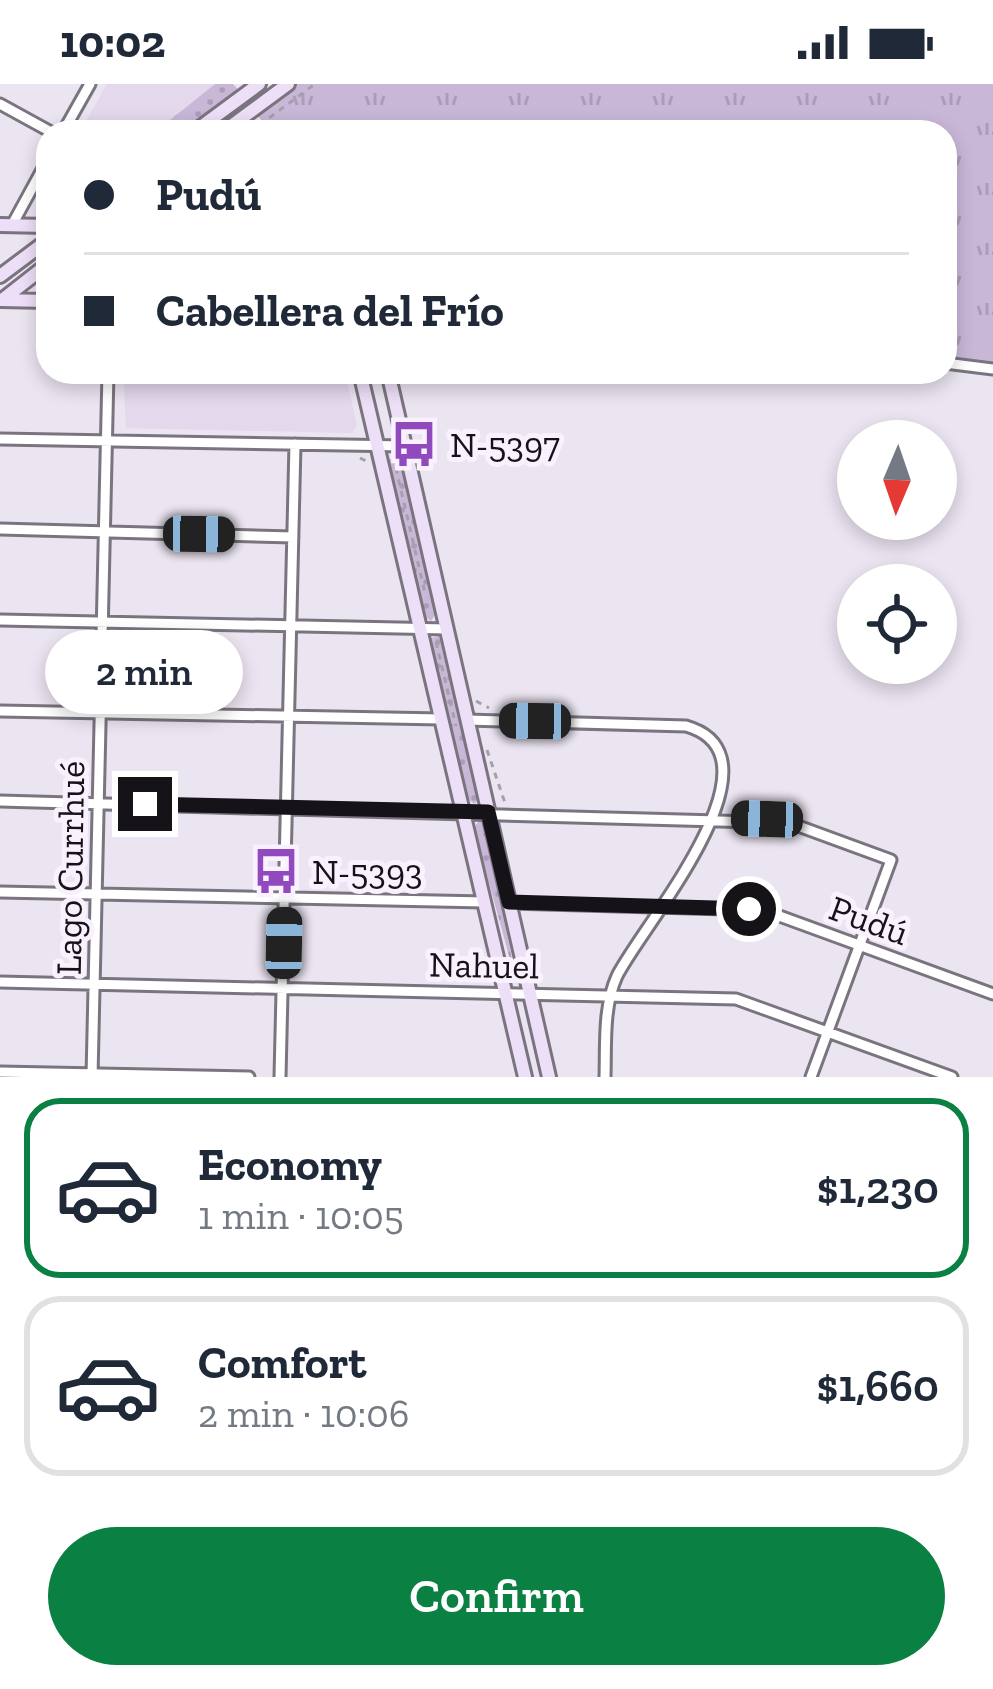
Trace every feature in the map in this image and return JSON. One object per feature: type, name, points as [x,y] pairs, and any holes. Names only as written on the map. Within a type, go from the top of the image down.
[{"type":"main road","points":[[210,120],[259,84]]},
{"type":"main road","points":[[239,120],[288,84]]},
{"type":"main road","points":[[3,225],[36,226]]},
{"type":"main road","points":[[0,276],[36,250]]},
{"type":"main road","points":[[1,301],[36,273]]},
{"type":"main road","points":[[1,301],[36,301]]},
{"type":"main road","points":[[363,384],[525,1077]]},
{"type":"main road","points":[[390,384],[399,450],[441,633],[467,720],[548,1077]]},
{"type":"street","points":[[70,120],[89,84]]},
{"type":"street","points":[[0,104],[36,124]]},
{"type":"street","points":[[3,225],[36,177]]},
{"type":"street","points":[[957,364],[993,369]]},
{"type":"street","name":"Lago Currhué","points":[[92,1075],[108,384]]},
{"type":"street","points":[[0,439],[377,445],[399,450]]},
{"type":"street","points":[[280,1077],[295,444]]},
{"type":"street","points":[[0,529],[293,536]]},
{"type":"street","points":[[0,620],[421,628],[441,633]]},
{"type":"street","points":[[0,711],[442,719]]},
{"type":"street","points":[[467,720],[677,725],[702,732],[718,752],[724,778],[715,818],[610,996],[604,1077]]},
{"type":"street","points":[[0,801],[784,821],[891,860],[811,1077]]},
{"type":"street","points":[[0,892],[485,902]]},
{"type":"street","name":"Pudú","points":[[509,902],[763,910],[993,994]]},
{"type":"street","name":"Nahuel","points":[[0,982],[741,1000],[952,1077]]},
{"type":"street","points":[[0,1072],[249,1077]]},
{"type":"path","points":[[266,120],[315,84]]},
{"type":"path","points":[[399,450],[430,602]]},
{"type":"path","points":[[360,458],[368,461]]},
{"type":"path","points":[[441,633],[458,736]]},
{"type":"path","points":[[482,733],[506,805]]},
{"type":"shaded area","points":[[107,84],[215,84],[170,120],[87,120]]},
{"type":"shaded area","points":[[124,384],[348,384],[357,426],[352,433],[126,428]]},
{"type":"green space","points":[[215,84],[233,84],[241,93],[204,120],[170,120]]},
{"type":"green space","points":[[297,84],[993,84],[993,369],[957,364],[957,120],[261,120],[256,114]]},
{"type":"green space","points":[[395,454],[401,460],[437,612],[431,621],[423,615],[387,463]]},
{"type":"green space","points":[[439,636],[480,799],[474,804],[467,798],[431,646],[431,638]]},
{"type":"green space","points":[[480,819],[486,824],[517,985],[474,828]]},
{"type":"place","name":"N-5397","points":[[414,444]]},
{"type":"place","name":"N-5393","points":[[276,871]]},
{"type":"route","points":[[145,804],[488,812],[509,902],[749,909]]}]
